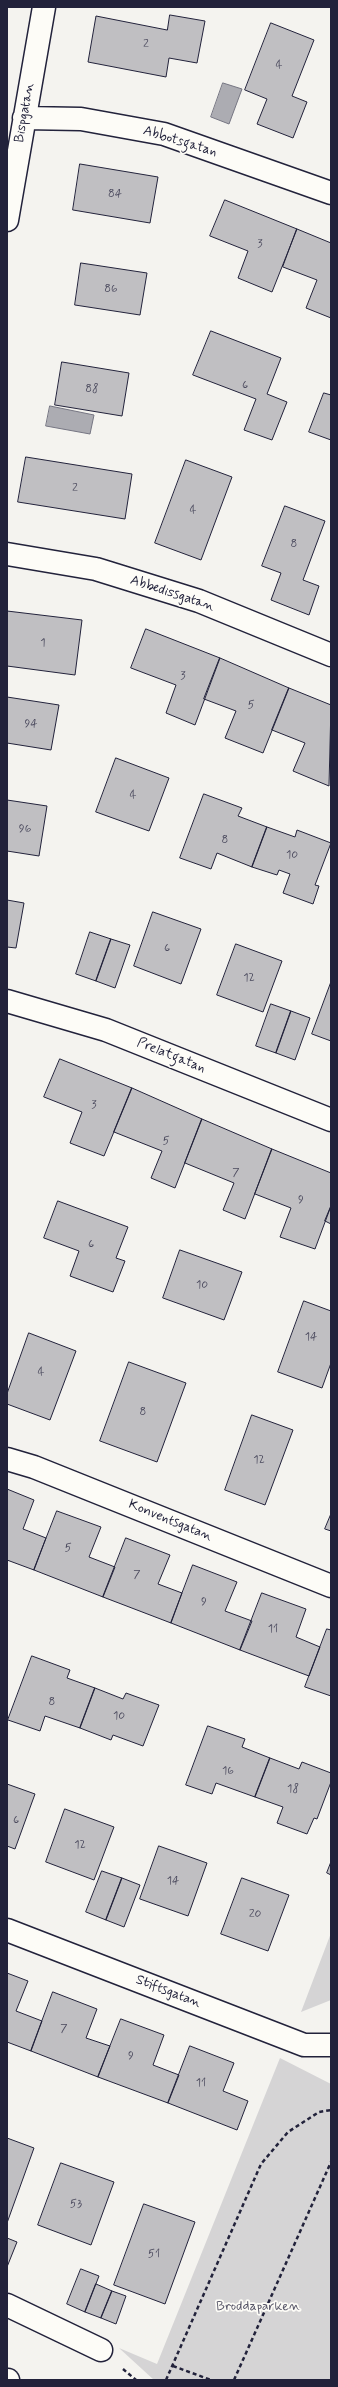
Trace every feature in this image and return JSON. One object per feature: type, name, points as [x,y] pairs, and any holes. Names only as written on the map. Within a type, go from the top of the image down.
[{"type":"street","name":"Bispgatan","points":[[7,220],[44,7]]},
{"type":"street","name":"Abbotsgatan","points":[[24,118],[81,119],[164,134],[331,193]]},
{"type":"street","name":"Abbedissgatan","points":[[7,554],[96,569],[199,601],[331,655]]},
{"type":"street","name":"Prelatgatan","points":[[7,1001],[106,1030],[331,1120]]},
{"type":"street","name":"Konventsgatan","points":[[7,1459],[48,1472],[331,1586]]},
{"type":"street","name":"Stiftsgatan","points":[[7,1930],[304,2045],[331,2045]]},
{"type":"street","points":[[7,2305],[101,2350]]},
{"type":"path","points":[[166,2380],[261,2164],[288,2132],[318,2112],[331,2110]]},
{"type":"path","points":[[234,2380],[331,2162]]},
{"type":"path","points":[[173,2366],[211,2380]]},
{"type":"green space","points":[[331,1933],[331,2000],[301,2012]]},
{"type":"green space","name":"Broddaparken","points":[[280,2058],[331,2084],[331,2380],[154,2380],[119,2348],[157,2364]]},
{"type":"shaded area","points":[[223,83],[242,89],[229,124],[211,117]]},
{"type":"shaded area","points":[[50,406],[94,415],[90,434],[46,426]]},
{"type":"building","points":[[170,15],[205,21],[197,63],[169,58],[166,77],[88,62],[96,16],[167,30]]},
{"type":"building","points":[[271,23],[314,40],[292,96],[307,102],[293,138],[257,124],[267,99],[245,90]]},
{"type":"building","points":[[80,164],[158,177],[150,223],[73,210]]},
{"type":"building","points":[[225,200],[297,229],[272,292],[238,278],[248,251],[210,236]]},
{"type":"building","points":[[297,229],[331,243],[331,318],[306,308],[317,280],[283,267]]},
{"type":"building","points":[[81,263],[147,273],[140,315],[75,305]]},
{"type":"building","points":[[211,331],[281,358],[267,394],[287,402],[272,440],[244,430],[256,399],[193,375]]},
{"type":"building","points":[[62,362],[129,373],[122,416],[55,405]]},
{"type":"building","points":[[324,393],[331,395],[331,440],[309,432]]},
{"type":"building","points":[[26,457],[132,474],[125,519],[18,502]]},
{"type":"building","points":[[186,460],[232,477],[201,560],[155,543]]},
{"type":"building","points":[[285,506],[325,521],[303,580],[319,586],[309,615],[271,600],[281,573],[262,566]]},
{"type":"building","points":[[7,611],[82,620],[75,675],[7,666]]},
{"type":"building","points":[[146,629],[220,658],[195,725],[166,713],[176,685],[131,668]]},
{"type":"building","points":[[220,658],[289,688],[263,753],[225,738],[236,711],[204,699]]},
{"type":"building","points":[[289,688],[331,705],[329,786],[293,771],[305,743],[272,730]]},
{"type":"building","points":[[7,697],[59,705],[51,750],[7,743]]},
{"type":"building","points":[[116,758],[169,778],[149,831],[96,812]]},
{"type":"building","points":[[204,794],[242,808],[238,816],[267,827],[252,867],[217,853],[211,869],[180,858]]},
{"type":"building","points":[[7,800],[47,806],[39,856],[7,851]]},
{"type":"building","points":[[267,827],[295,837],[297,830],[331,843],[315,885],[319,886],[313,904],[283,893],[290,874],[279,870],[277,875],[252,867]]},
{"type":"building","points":[[7,900],[24,903],[16,948],[7,947]]},
{"type":"building","points":[[153,912],[201,929],[181,984],[134,966]]},
{"type":"building","points":[[90,932],[111,939],[96,981],[76,974]]},
{"type":"building","points":[[111,939],[130,945],[115,988],[96,981]]},
{"type":"building","points":[[236,944],[282,961],[263,1012],[217,995]]},
{"type":"building","points":[[331,982],[331,1041],[312,1034]]},
{"type":"building","points":[[271,1004],[291,1011],[276,1053],[256,1046]]},
{"type":"building","points":[[291,1011],[310,1018],[295,1060],[276,1053]]},
{"type":"building","points":[[60,1059],[132,1088],[104,1156],[70,1143],[82,1112],[44,1097]]},
{"type":"building","points":[[132,1088],[202,1119],[175,1188],[151,1178],[162,1151],[114,1132]]},
{"type":"building","points":[[202,1119],[272,1149],[245,1219],[223,1210],[234,1183],[185,1163]]},
{"type":"building","points":[[272,1149],[331,1173],[331,1206],[315,1249],[280,1237],[291,1208],[255,1194]]},
{"type":"building","points":[[58,1201],[128,1227],[116,1258],[125,1261],[113,1292],[70,1276],[79,1251],[44,1238]]},
{"type":"building","points":[[331,1206],[331,1224],[325,1221]]},
{"type":"building","points":[[180,1250],[242,1272],[224,1320],[163,1298]]},
{"type":"building","points":[[304,1301],[331,1311],[331,1363],[322,1388],[278,1372]]},
{"type":"building","points":[[29,1333],[76,1351],[50,1420],[7,1404],[7,1394]]},
{"type":"building","points":[[129,1362],[186,1383],[157,1462],[100,1441]]},
{"type":"building","points":[[252,1415],[293,1430],[265,1505],[225,1490]]},
{"type":"building","points":[[7,1489],[34,1500],[23,1529],[46,1538],[34,1570],[7,1560]]},
{"type":"building","points":[[57,1511],[101,1527],[89,1557],[115,1567],[103,1597],[34,1570]]},
{"type":"building","points":[[331,1514],[331,1531],[325,1529]]},
{"type":"building","points":[[126,1538],[170,1555],[158,1584],[182,1593],[171,1623],[103,1597]]},
{"type":"building","points":[[193,1565],[237,1582],[225,1611],[252,1621],[240,1650],[171,1623]]},
{"type":"building","points":[[262,1593],[306,1609],[296,1637],[320,1647],[309,1676],[240,1650]]},
{"type":"building","points":[[327,1629],[331,1630],[331,1696],[305,1687]]},
{"type":"building","points":[[32,1656],[70,1670],[67,1678],[95,1688],[80,1728],[45,1716],[40,1731],[8,1720]]},
{"type":"building","points":[[95,1688],[123,1699],[126,1693],[159,1705],[143,1746],[113,1735],[111,1740],[80,1728]]},
{"type":"building","points":[[208,1726],[245,1739],[242,1747],[270,1758],[255,1797],[216,1783],[212,1794],[186,1785]]},
{"type":"building","points":[[270,1758],[299,1769],[302,1762],[331,1773],[331,1782],[317,1819],[314,1818],[307,1834],[277,1823],[283,1807],[255,1797]]},
{"type":"building","points":[[7,1784],[35,1794],[15,1849],[7,1846]]},
{"type":"building","points":[[65,1809],[114,1827],[94,1880],[46,1862]]},
{"type":"building","points":[[159,1846],[207,1863],[188,1916],[140,1899]]},
{"type":"building","points":[[331,1862],[331,1875],[327,1873]]},
{"type":"building","points":[[102,1871],[122,1878],[106,1920],[86,1912]]},
{"type":"building","points":[[122,1878],[140,1885],[124,1927],[106,1920]]},
{"type":"building","points":[[242,1878],[289,1895],[268,1951],[221,1934]]},
{"type":"building","points":[[7,1973],[28,1981],[16,2011],[42,2021],[31,2051],[7,2042]]},
{"type":"building","points":[[53,1992],[97,2009],[86,2038],[110,2046],[98,2077],[31,2051]]},
{"type":"building","points":[[121,2019],[164,2035],[153,2065],[179,2075],[168,2103],[98,2077]]},
{"type":"building","points":[[190,2046],[234,2063],[223,2091],[248,2101],[237,2130],[168,2103]]},
{"type":"building","points":[[7,2138],[34,2148],[7,2223]]},
{"type":"building","points":[[61,2163],[114,2182],[91,2245],[38,2225]]},
{"type":"building","points":[[144,2204],[195,2222],[165,2304],[114,2285]]},
{"type":"building","points":[[7,2238],[17,2242],[7,2267]]},
{"type":"building","points":[[81,2269],[99,2276],[85,2312],[67,2304]]},
{"type":"building","points":[[96,2284],[112,2291],[101,2318],[85,2312]]},
{"type":"building","points":[[112,2291],[126,2296],[116,2324],[101,2318]]}]
